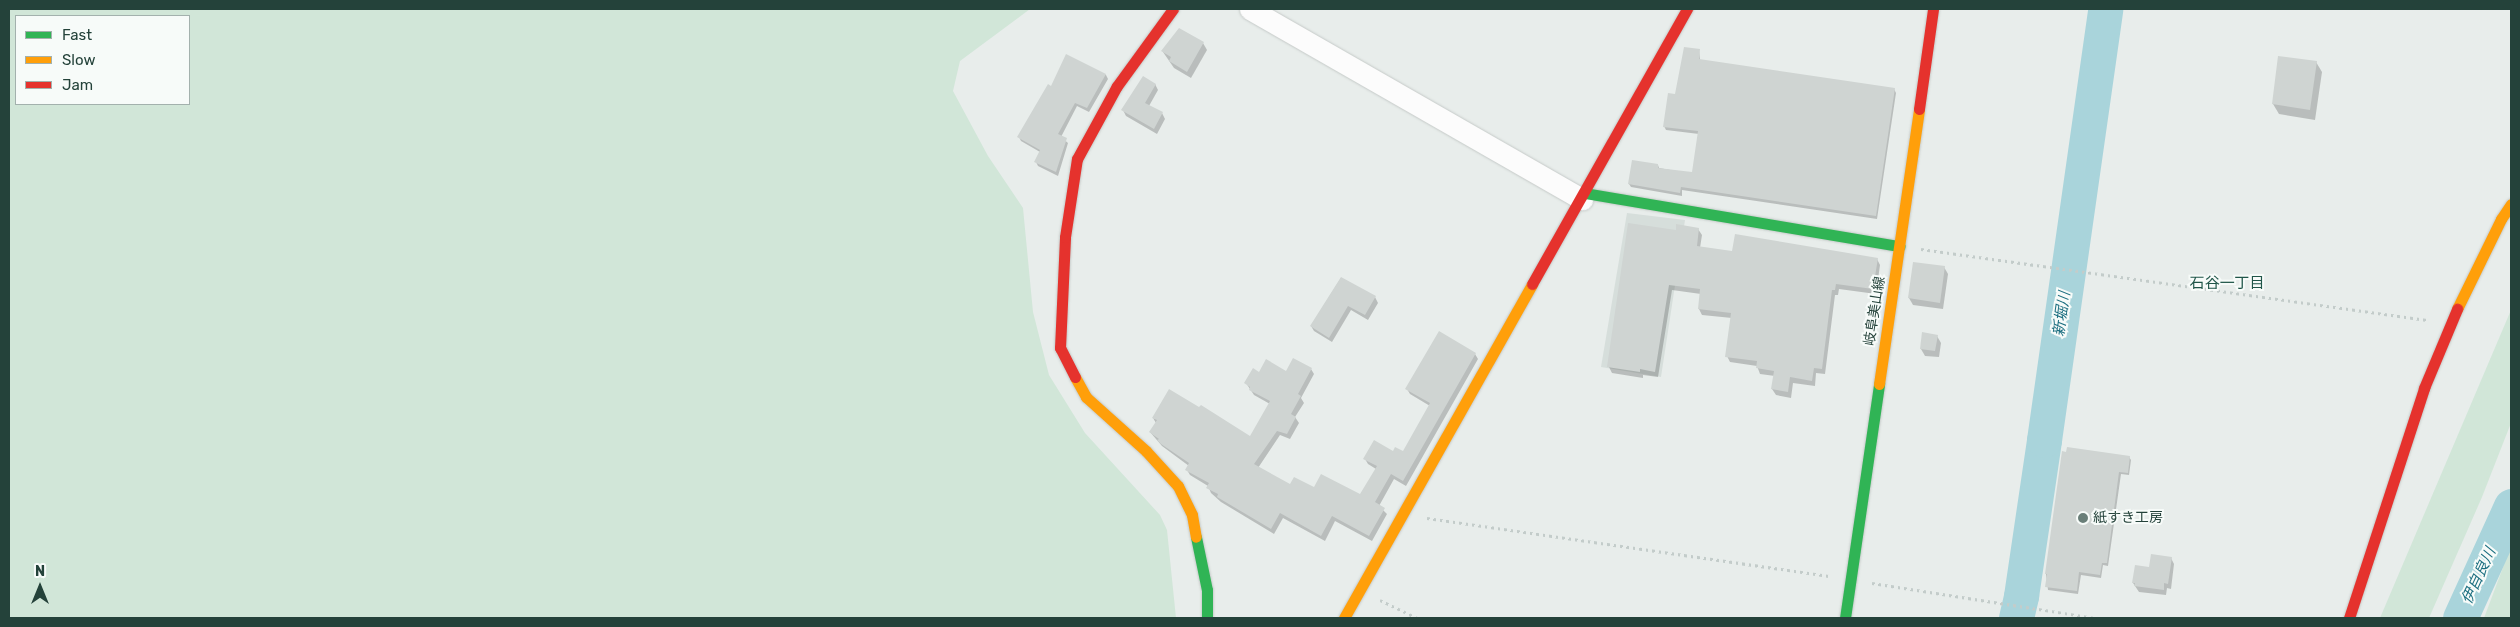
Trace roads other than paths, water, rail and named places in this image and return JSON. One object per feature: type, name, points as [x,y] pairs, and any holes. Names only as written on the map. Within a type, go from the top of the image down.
[{"type":"street","points":[[1173,9],[1117,86],[1077,159],[1065,237],[1060,348],[1086,397],[1146,451],[1178,486],[1192,515],[1207,590],[1207,618]]},
{"type":"street","points":[[1250,9],[1584,196],[1900,246]]},
{"type":"street","points":[[1344,618],[1584,196],[1687,9]]},
{"type":"street","name":"岐阜美山線","points":[[1845,618],[1933,9]]},
{"type":"street","points":[[2349,618],[2424,388],[2448,327],[2501,219],[2511,204]]},
{"type":"waterway","name":"新堀川","points":[[2016,618],[2021,596],[2044,440],[2105,9]]},
{"type":"waterway","name":"伊自良川","points":[[2460,618],[2511,506]]},
{"type":"place","name":"紙すき工房","points":[[2083,518]]},
{"type":"district","name":"石谷一丁目","points":[[2227,284]]}]
